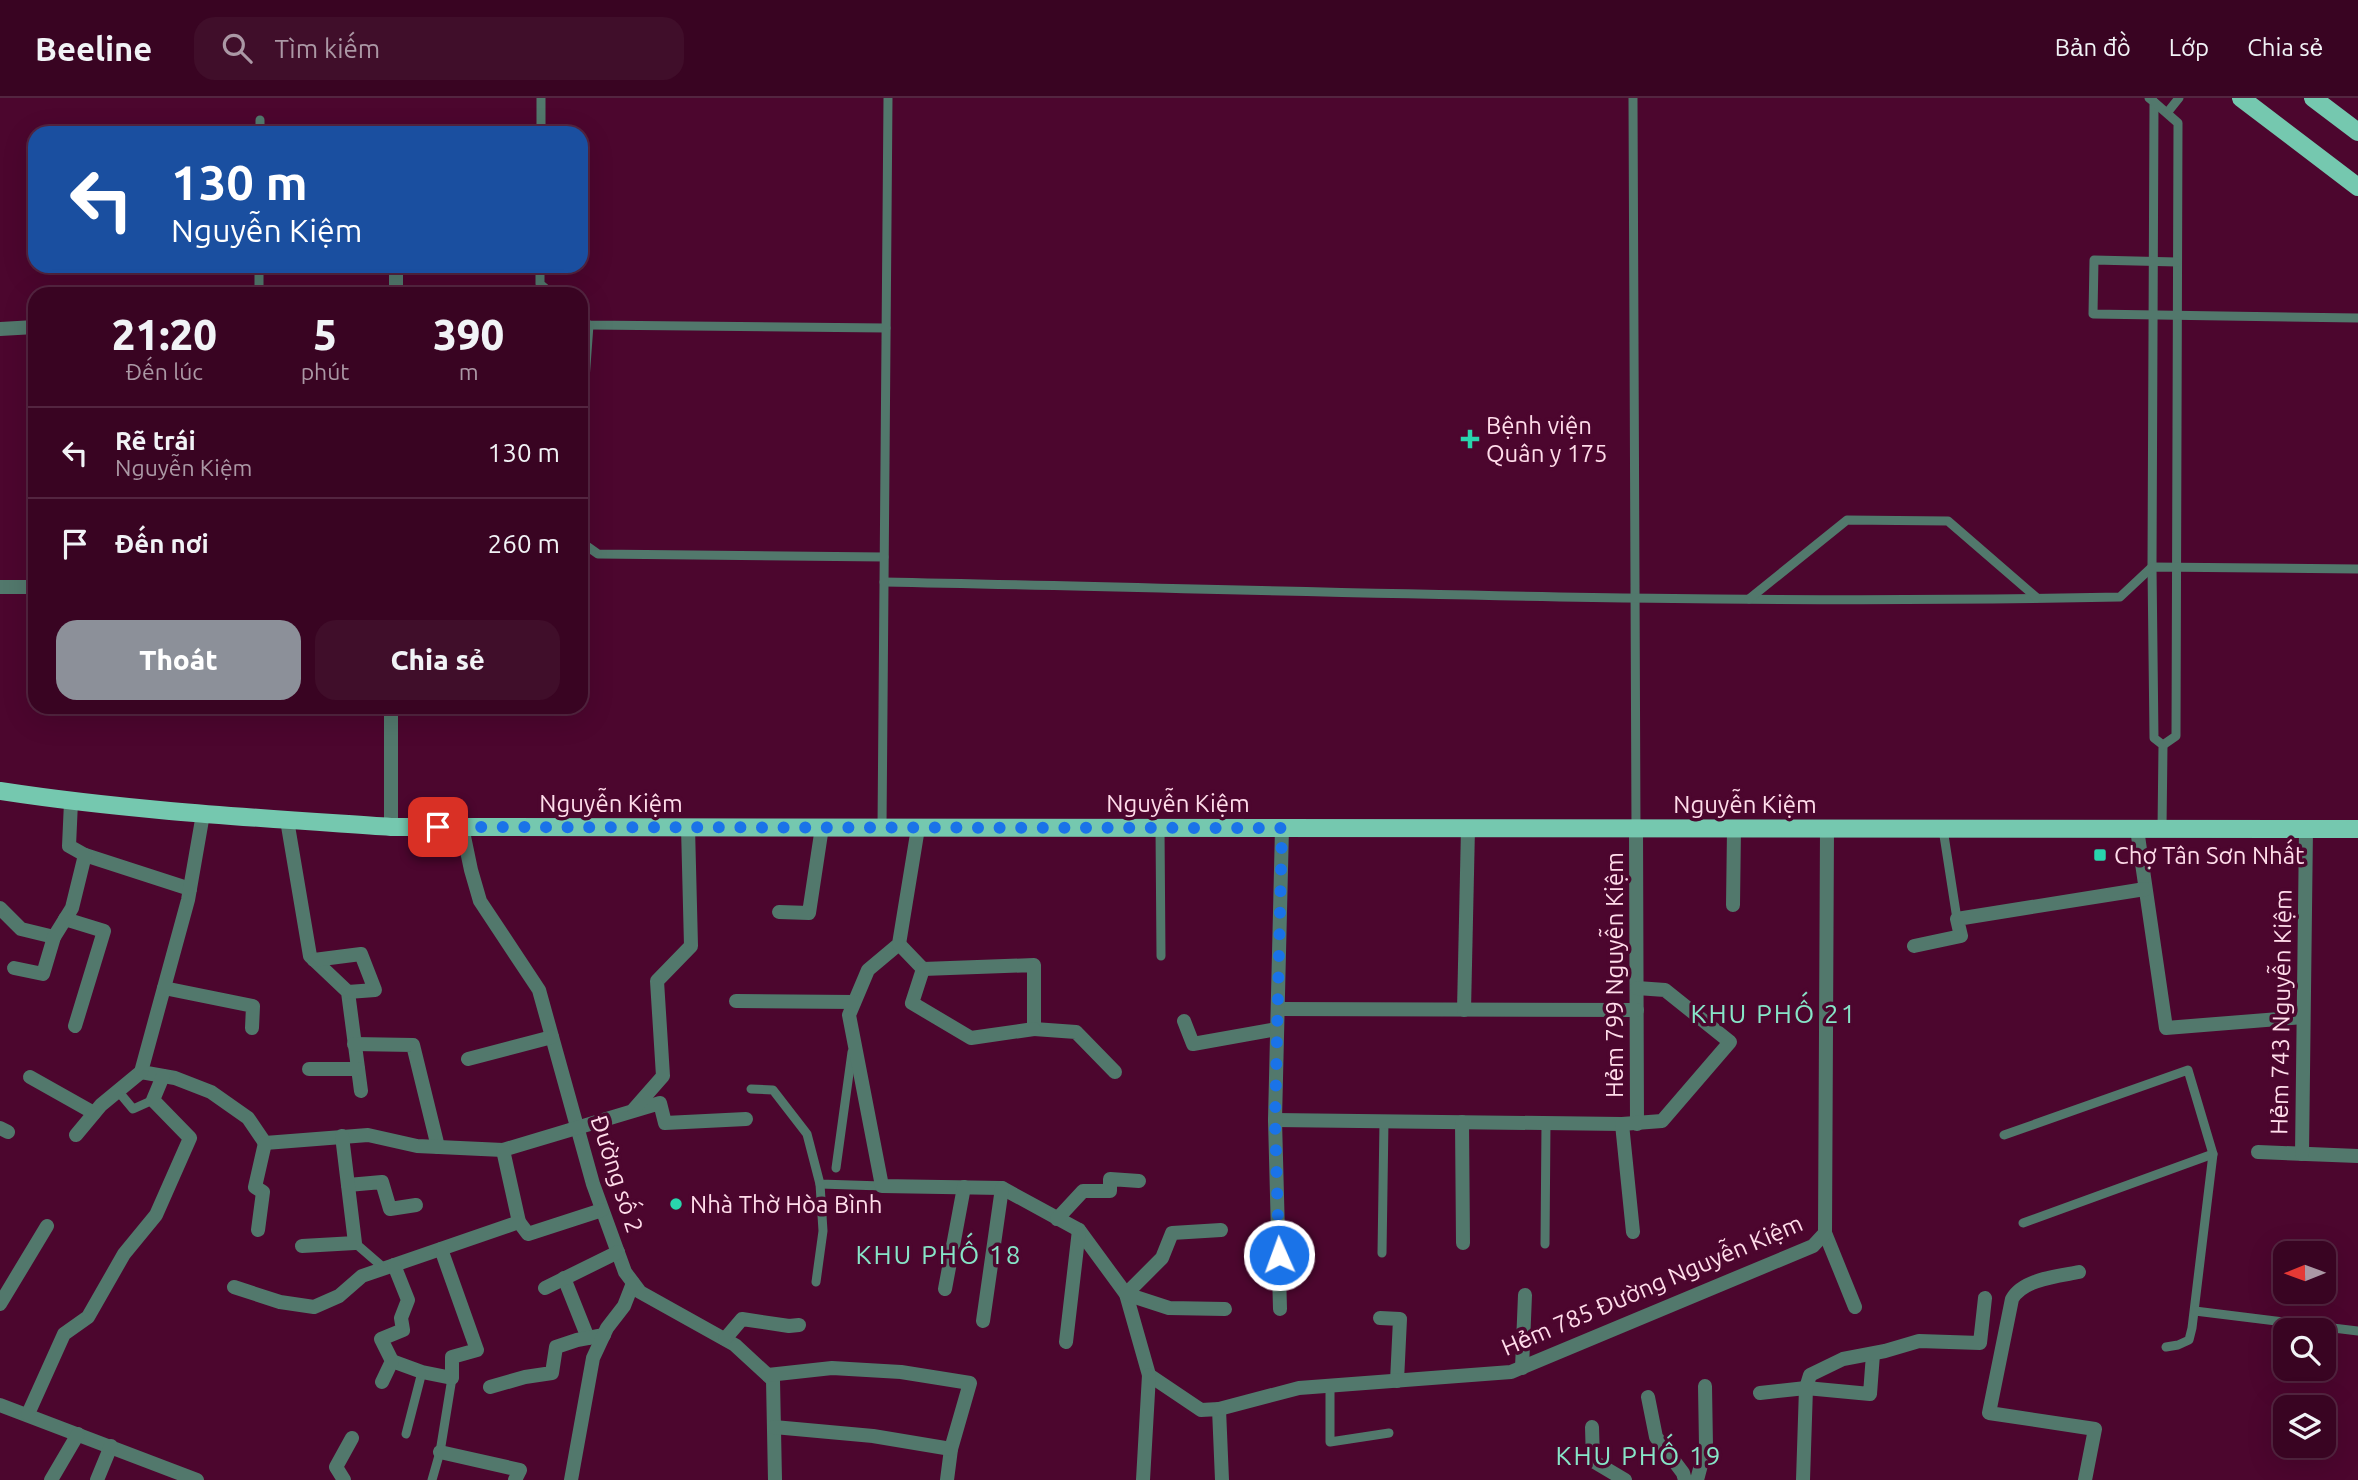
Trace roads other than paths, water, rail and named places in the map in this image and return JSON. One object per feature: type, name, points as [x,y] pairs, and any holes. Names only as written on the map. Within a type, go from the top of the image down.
[{"type":"main road","points":[[2241,98],[2358,187]]},
{"type":"main road","points":[[2313,98],[2358,132]]},
{"type":"main road","name":"Nguyễn Kiệm","points":[[0,791],[71,802],[391,827],[2358,829]]},
{"type":"street","points":[[0,329],[28,327]]},
{"type":"street","points":[[0,587],[28,587]]},
{"type":"street","points":[[391,714],[391,827]]},
{"type":"street","points":[[71,802],[69,846],[85,855],[190,889]]},
{"type":"street","points":[[76,1135],[94,1113],[141,1072],[190,889],[203,814]]},
{"type":"street","points":[[287,820],[310,956],[348,992],[361,1091]]},
{"type":"street","name":"Đường số 2","points":[[462,827],[480,901],[539,990],[578,1129],[625,1272],[640,1292],[735,1345],[768,1375]]},
{"type":"street","points":[[634,1110],[663,1076],[657,981],[691,946],[688,827]]},
{"type":"street","points":[[779,912],[809,913],[822,827]]},
{"type":"street","points":[[919,828],[899,944],[867,970],[849,1015],[882,1186],[1002,1188],[1079,1230],[1126,1294],[1149,1375],[1143,1480]]},
{"type":"street","points":[[1280,1309],[1275,1120],[1282,828]]},
{"type":"street","points":[[1464,1010],[1468,828]]},
{"type":"street","name":"Hẻm 799 Nguyễn Kiệm","points":[[1633,1232],[1630,1124],[1637,1010],[1636,829]]},
{"type":"street","points":[[1733,905],[1734,829]]},
{"type":"street","name":"Hẻm 785 Đường Nguyễn Kiệm","points":[[1219,1409],[1300,1388],[1511,1372],[1813,1246],[1825,1233],[1828,829]]},
{"type":"street","points":[[2137,829],[2166,1028],[2303,1017]]},
{"type":"street","name":"Hẻm 743 Nguyễn Kiệm","points":[[2302,1154],[2306,829]]},
{"type":"street","points":[[14,968],[43,974],[54,937],[72,908],[85,855]]},
{"type":"street","points":[[1914,946],[1961,936],[1957,919],[2145,889]]},
{"type":"street","points":[[0,908],[21,929],[54,937]]},
{"type":"street","points":[[65,919],[104,931],[75,1026]]},
{"type":"street","points":[[899,944],[923,969],[1034,965],[1034,1030]]},
{"type":"street","points":[[314,960],[361,954],[375,989],[348,992]]},
{"type":"street","points":[[923,969],[912,1003],[971,1038],[1034,1030],[1076,1032],[1115,1072]]},
{"type":"street","points":[[164,988],[253,1006],[252,1028]]},
{"type":"street","points":[[1275,1120],[1630,1124],[1662,1121],[1730,1042],[1665,990],[1637,988]]},
{"type":"street","points":[[736,1001],[854,1002]]},
{"type":"street","points":[[1278,1009],[1637,1010]]},
{"type":"street","points":[[1184,1021],[1193,1044],[1277,1029]]},
{"type":"street","points":[[468,1059],[552,1037]]},
{"type":"street","points":[[354,1044],[413,1045],[438,1147]]},
{"type":"street","points":[[309,1069],[358,1069]]},
{"type":"street","points":[[141,1072],[175,1078],[211,1093],[248,1118],[265,1143],[255,1187],[263,1192],[258,1230]]},
{"type":"street","points":[[28,1414],[64,1334],[88,1317],[124,1254],[156,1215],[190,1138],[153,1100],[163,1076]]},
{"type":"street","points":[[30,1077],[94,1113]]},
{"type":"street","points":[[265,1143],[368,1135],[417,1146],[503,1150],[660,1103],[666,1123],[746,1119]]},
{"type":"street","points":[[1462,1122],[1463,1243]]},
{"type":"street","points":[[303,1246],[355,1243],[342,1136]]},
{"type":"street","points":[[503,1150],[519,1223],[528,1234],[603,1210]]},
{"type":"street","name":"Hẻm 743 Nguyễn Kiệm","points":[[2258,1152],[2358,1156]]},
{"type":"street","points":[[1057,1219],[1083,1191],[1110,1191],[1110,1179],[1139,1181]]},
{"type":"street","points":[[348,1185],[382,1182],[390,1209],[416,1205]]},
{"type":"street","points":[[945,1289],[964,1187]]},
{"type":"street","points":[[983,1321],[1002,1188]]},
{"type":"street","points":[[234,1287],[280,1302],[314,1307],[339,1296],[362,1276],[519,1223]]},
{"type":"street","points":[[0,1304],[47,1226]]},
{"type":"street","points":[[1066,1342],[1079,1230]]},
{"type":"street","points":[[1126,1294],[1162,1258],[1172,1233],[1221,1230]]},
{"type":"street","points":[[1825,1233],[1855,1307]]},
{"type":"street","points":[[389,1267],[408,1300],[401,1318],[403,1330],[382,1339],[392,1362],[452,1378],[452,1357],[477,1350],[440,1249]]},
{"type":"street","points":[[545,1288],[618,1252]]},
{"type":"street","points":[[2080,1272],[2037,1282],[2016,1292],[2012,1299],[1989,1413],[2095,1429],[2085,1480]]},
{"type":"street","points":[[564,1278],[588,1338]]},
{"type":"street","points":[[571,1480],[593,1358],[604,1335],[624,1306],[633,1283]]},
{"type":"street","points":[[1126,1294],[1169,1308],[1225,1309]]},
{"type":"street","points":[[1522,1368],[1525,1295]]},
{"type":"street","points":[[1803,1480],[1806,1388],[1810,1375],[1843,1359],[1919,1341],[1980,1343],[1985,1298]]},
{"type":"street","points":[[1380,1318],[1400,1319],[1397,1381]]},
{"type":"street","points":[[724,1339],[742,1319],[799,1325]]},
{"type":"street","points":[[490,1387],[552,1373],[556,1347],[604,1335]]},
{"type":"street","points":[[1760,1393],[1806,1388],[1870,1394],[1873,1354]]},
{"type":"street","points":[[382,1382],[392,1362]]},
{"type":"street","points":[[768,1375],[832,1368],[901,1372],[970,1383],[951,1449],[947,1480]]},
{"type":"street","points":[[768,1375],[773,1380],[775,1480]]},
{"type":"street","points":[[1149,1375],[1201,1410],[1219,1409],[1222,1480]]},
{"type":"street","points":[[1697,1480],[1706,1446],[1704,1386]]},
{"type":"street","points":[[1648,1397],[1656,1437],[1683,1473],[1685,1480]]},
{"type":"street","points":[[0,1405],[197,1480]]},
{"type":"street","points":[[774,1427],[873,1436],[951,1449]]},
{"type":"street","points":[[1592,1427],[1593,1461],[1625,1480]]},
{"type":"street","points":[[51,1480],[78,1434]]},
{"type":"street","points":[[344,1480],[336,1467],[352,1438]]},
{"type":"street","points":[[97,1480],[111,1446]]},
{"type":"street","points":[[440,1452],[520,1470],[515,1480]]},
{"type":"lane","points":[[541,98],[541,126]]},
{"type":"lane","points":[[883,828],[888,98]]},
{"type":"lane","points":[[1633,98],[1636,829]]},
{"type":"lane","points":[[2166,113],[2179,98]]},
{"type":"lane","points":[[2152,100],[2178,123],[2176,736],[2163,745]]},
{"type":"lane","points":[[2152,100],[2154,738],[2163,745]]},
{"type":"lane","points":[[260,120],[260,126]]},
{"type":"lane","points":[[2177,262],[2094,260],[2093,314],[2358,318]]},
{"type":"lane","points":[[588,340],[589,326],[886,328]]},
{"type":"lane","points":[[1748,599],[1847,520],[1948,521],[2037,598]]},
{"type":"lane","points":[[588,547],[598,554],[884,556]]},
{"type":"lane","points":[[884,582],[1748,599],[2037,598],[2120,597],[2152,567],[2358,569]]},
{"type":"lane","points":[[2162,829],[2163,745]]},
{"type":"lane","points":[[1160,828],[1161,956]]},
{"type":"lane","points":[[1943,829],[1957,919]]},
{"type":"lane","points":[[836,1168],[853,1043]]},
{"type":"lane","points":[[2004,1135],[2188,1070],[2213,1154],[2195,1311],[2189,1340],[2166,1347]]},
{"type":"lane","points":[[751,1089],[773,1090],[807,1134],[820,1184],[823,1231],[816,1282]]},
{"type":"lane","points":[[118,1091],[133,1109],[153,1100]]},
{"type":"lane","points":[[1382,1253],[1384,1121]]},
{"type":"lane","points":[[1545,1244],[1546,1123]]},
{"type":"lane","points":[[2023,1223],[2213,1154]]},
{"type":"lane","points":[[820,1184],[882,1186]]},
{"type":"lane","points":[[355,1243],[389,1267]]},
{"type":"lane","points":[[2195,1311],[2358,1331]]},
{"type":"lane","points":[[406,1434],[422,1372]]},
{"type":"lane","points":[[432,1480],[440,1452],[452,1378]]},
{"type":"lane","points":[[1330,1386],[1330,1442],[1389,1433]]},
{"type":"place","name":"Bệnh viện Quân y 175","points":[[1470,439]]},
{"type":"place","name":"Chợ Tân Sơn Nhất","points":[[2100,855]]},
{"type":"place","name":"Nhà Thờ Hòa Bình","points":[[676,1204]]},
{"type":"district","name":"KHU PHỐ 21","points":[[1774,1013]]},
{"type":"district","name":"KHU PHỐ 18","points":[[939,1254]]},
{"type":"district","name":"KHU PHỐ 19","points":[[1639,1455]]}]
